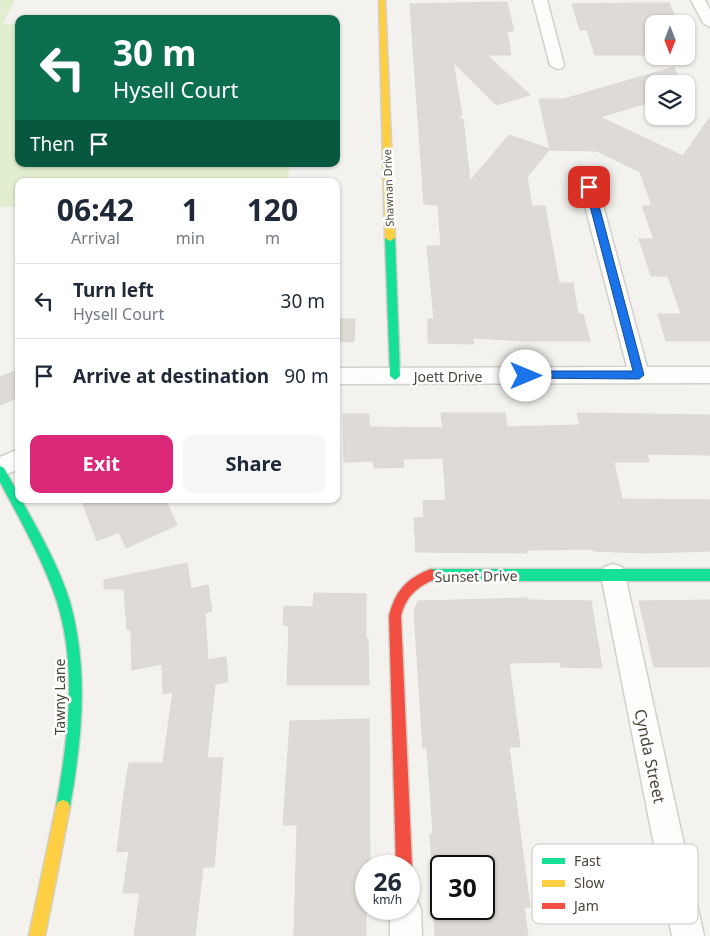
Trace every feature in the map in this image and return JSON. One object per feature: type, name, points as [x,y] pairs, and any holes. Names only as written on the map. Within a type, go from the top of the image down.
[{"type":"street","name":"Shawnan Drive","points":[[382,0],[395,376]]},
{"type":"street","points":[[540,0],[557,65]]},
{"type":"street","points":[[698,0],[710,24]]},
{"type":"street","points":[[589,187],[639,375]]},
{"type":"street","name":"Joett Drive","points":[[340,376],[710,374]]},
{"type":"street","points":[[0,467],[15,460]]},
{"type":"street","name":"Tawny Lane","points":[[0,471],[15,501]]},
{"type":"street","name":"Tawny Lane","points":[[16,503],[60,592],[73,642],[76,668],[77,712],[72,758],[37,936]]},
{"type":"street","name":"Cynda Street","points":[[613,575],[669,844]]},
{"type":"street","name":"Sunset Drive","points":[[404,855],[395,616],[397,600],[406,588],[418,580],[432,576],[710,575]]},
{"type":"street","points":[[405,920],[406,936]]},
{"type":"green space","points":[[0,0],[15,0],[3,24],[15,24],[15,167],[289,167],[288,178],[15,178],[15,207],[0,207]]},
{"type":"building","points":[[507,2],[514,31],[507,31],[511,55],[487,55],[530,95],[496,105],[453,62],[462,115],[457,117],[463,119],[470,181],[509,135],[550,149],[527,177],[532,206],[545,206],[559,283],[573,283],[578,314],[583,314],[590,341],[527,341],[473,338],[474,344],[428,343],[428,319],[434,319],[427,246],[441,246],[438,205],[424,204],[410,4]]},
{"type":"building","points":[[669,3],[674,15],[645,15],[645,55],[595,55],[587,30],[580,30],[572,4]]},
{"type":"building","points":[[674,67],[677,75],[646,75]]},
{"type":"building","points":[[645,75],[645,104],[600,117],[683,156],[710,117],[710,341],[666,341],[658,314],[681,314],[668,276],[651,276],[639,239],[654,239],[642,206],[652,206],[640,172],[597,151],[550,150],[539,99],[564,99]]},
{"type":"building","points":[[340,319],[355,319],[354,342],[340,341]]},
{"type":"building","points":[[15,371],[15,399],[0,405],[0,377]]},
{"type":"building","points":[[441,413],[505,413],[507,427],[580,425],[577,413],[710,415],[710,455],[647,454],[649,462],[614,462],[622,499],[710,500],[710,551],[647,553],[593,551],[593,549],[527,550],[527,553],[416,552],[414,518],[424,518],[423,501],[446,500],[443,458],[403,459],[404,467],[374,468],[373,461],[344,462],[343,414],[369,414],[369,427],[443,428]]},
{"type":"building","points":[[83,503],[167,503],[177,525],[126,548],[119,532],[97,541]]},
{"type":"building","points":[[187,563],[191,589],[208,585],[212,611],[205,613],[208,660],[226,657],[228,682],[215,684],[207,758],[223,758],[214,867],[203,867],[195,936],[134,936],[140,893],[123,893],[129,851],[117,852],[124,794],[129,763],[163,763],[173,692],[163,694],[162,664],[132,670],[131,630],[127,630],[124,589],[104,589],[104,580]]},
{"type":"building","points":[[314,593],[366,594],[369,685],[287,685],[289,626],[283,625],[284,606],[313,607]]},
{"type":"building","points":[[528,598],[528,600],[591,601],[602,668],[561,667],[560,662],[509,663],[520,747],[509,747],[530,907],[524,907],[528,936],[435,936],[434,920],[495,920],[495,855],[431,855],[430,834],[433,834],[427,748],[423,748],[414,611],[418,601]]},
{"type":"building","points":[[710,600],[710,667],[654,667],[639,601]]},
{"type":"building","points":[[369,719],[370,855],[355,855],[355,920],[366,920],[366,936],[294,936],[297,825],[283,825],[290,721]]},
{"type":"traffic: fast","points":[[390,238],[395,376]]},
{"type":"traffic: fast","points":[[0,471],[15,499]]},
{"type":"traffic: fast","points":[[17,503],[57,584],[70,627],[74,652],[76,704],[63,807]]},
{"type":"traffic: fast","points":[[431,575],[710,575]]},
{"type":"traffic: slow","points":[[382,0],[390,238]]},
{"type":"traffic: slow","points":[[37,936],[63,807]]},
{"type":"traffic: jam","points":[[404,855],[395,616],[400,601],[407,590],[412,585],[431,575]]},
{"type":"route","points":[[526,376],[639,375],[589,187]]}]
